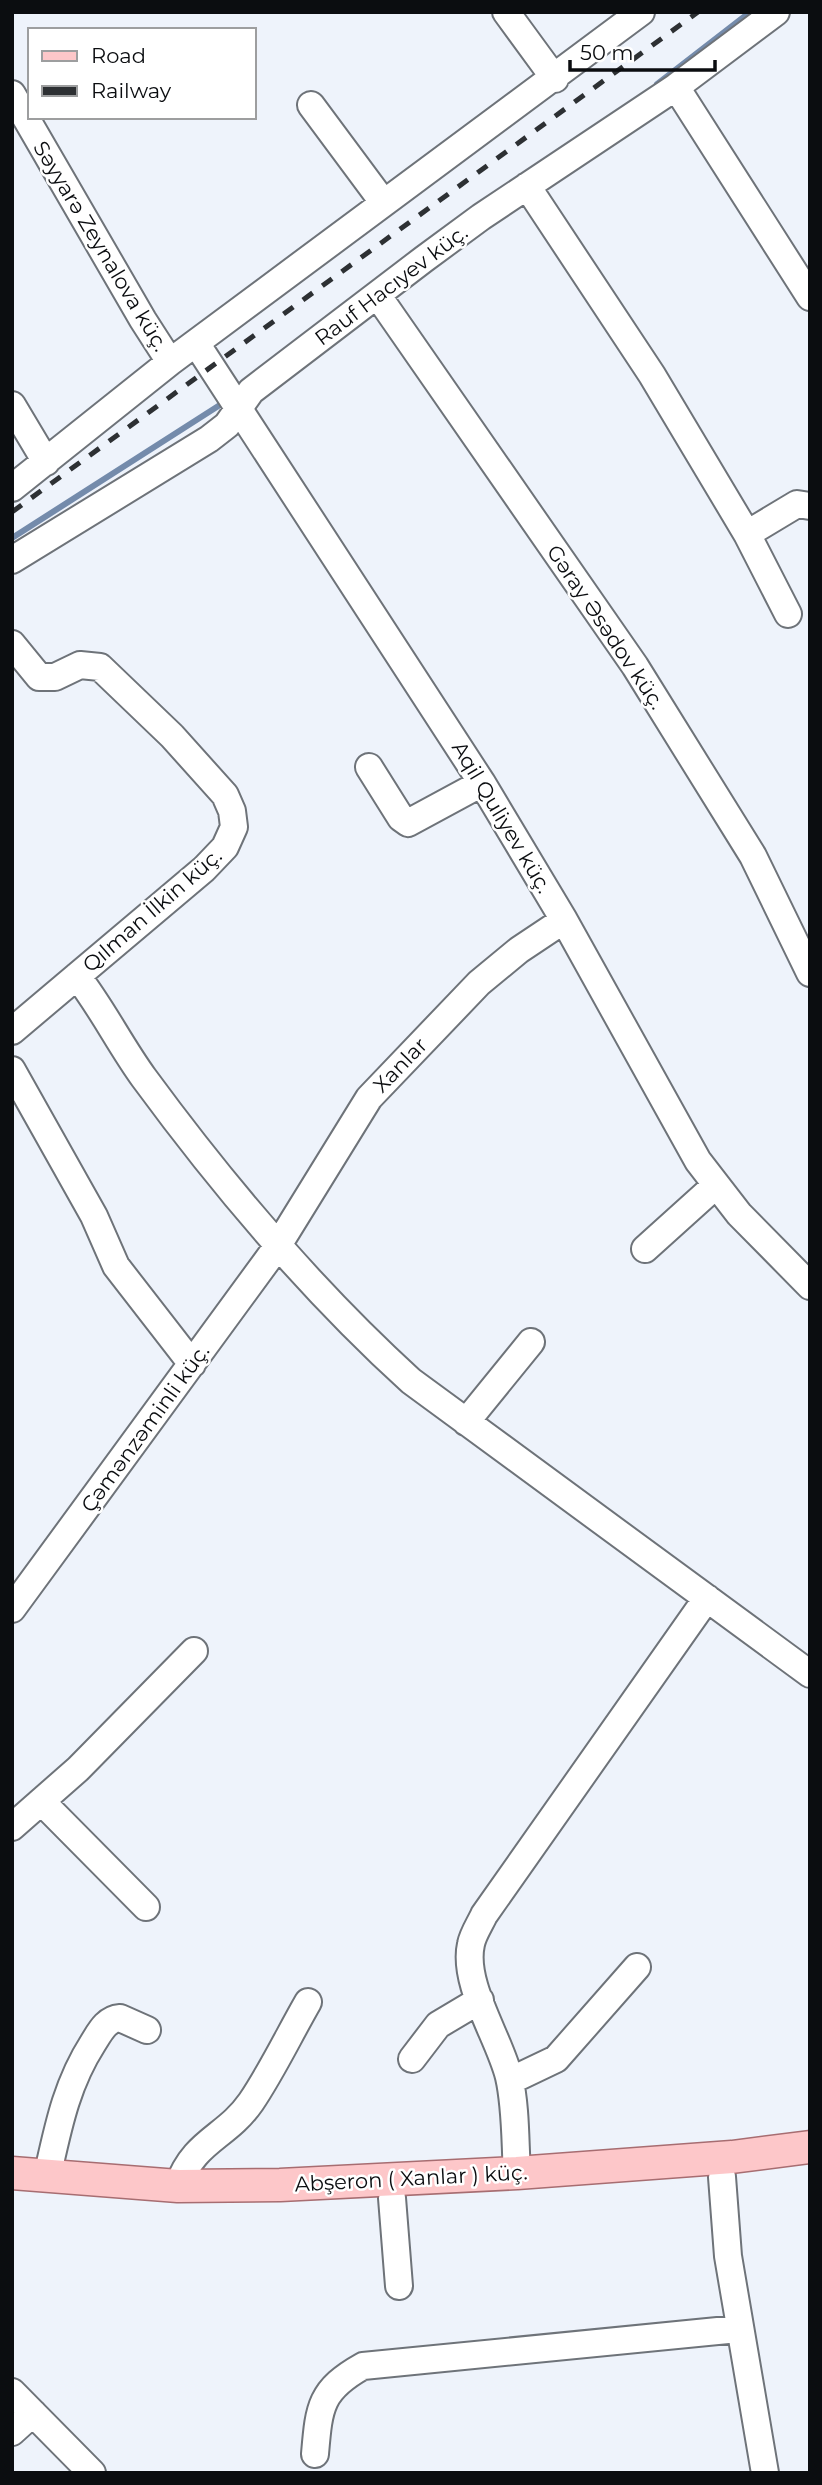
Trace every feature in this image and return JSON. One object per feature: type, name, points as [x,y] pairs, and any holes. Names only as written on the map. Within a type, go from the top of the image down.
[{"type":"main road","name":"Abşeron ( Xanlar ) küç.","points":[[12,2173],[178,2186],[517,2183],[810,2147]]},
{"type":"main road","points":[[12,2193],[191,2205],[391,2199],[517,2183],[722,2177],[810,2167]]},
{"type":"street","points":[[506,12],[555,79]]},
{"type":"street","points":[[12,488],[170,362],[383,202],[555,79],[641,12]]},
{"type":"street","name":"Rauf Hacıyev küç.","points":[[12,560],[209,439],[227,425],[251,391],[481,217],[676,88],[776,12]]},
{"type":"street","points":[[676,88],[810,297]]},
{"type":"street","points":[[311,105],[383,202]]},
{"type":"street","name":"Səyyarə Zeynalova küç.","points":[[15,107],[170,362]]},
{"type":"street","points":[[527,186],[652,375],[747,534],[788,614]]},
{"type":"street","name":"Gəray Əsədov küç.","points":[[378,296],[635,666],[753,856],[810,973]]},
{"type":"street","name":"Aqil Quliyev küç.","points":[[196,343],[482,783],[564,920],[698,1161],[716,1185],[810,1286]]},
{"type":"street","points":[[12,405],[46,462]]},
{"type":"street","points":[[747,534],[797,504],[810,506]]},
{"type":"street","name":"Qılman İlkin küç.","points":[[12,645],[39,677],[55,677],[80,665],[100,667],[172,736],[225,795],[232,811],[234,827],[225,848],[204,869],[12,1031]]},
{"type":"street","points":[[369,767],[401,818],[408,823],[482,783]]},
{"type":"street","name":"Xanlar","points":[[277,1247],[369,1098],[479,983],[519,950],[564,920]]},
{"type":"street","points":[[77,976],[142,1074],[277,1247],[379,1351],[411,1381],[810,1674]]},
{"type":"street","points":[[12,1070],[94,1216],[116,1266],[192,1364]]},
{"type":"street","points":[[645,1249],[716,1185]]},
{"type":"street","name":"Çəmənzəminli küç.","points":[[12,1609],[277,1247]]},
{"type":"street","points":[[466,1422],[531,1342]]},
{"type":"street","points":[[517,2183],[510,2081],[480,2000],[469,1959],[471,1942],[484,1915],[707,1598]]},
{"type":"street","points":[[12,1827],[42,1802],[146,1702],[194,1651]]},
{"type":"street","points":[[42,1802],[146,1907]]},
{"type":"street","points":[[510,2081],[556,2059],[637,1967]]},
{"type":"street","points":[[412,2059],[438,2025],[480,2000]]},
{"type":"street","points":[[178,2186],[186,2164],[200,2148],[236,2120],[251,2102],[308,2003]]},
{"type":"street","points":[[47,2176],[69,2089],[106,2023],[120,2018],[147,2030]]},
{"type":"street","points":[[722,2177],[728,2256],[738,2329],[765,2473]]},
{"type":"street","points":[[391,2199],[399,2286]]},
{"type":"street","points":[[315,2454],[318,2417],[325,2395],[342,2378],[363,2366],[738,2329]]},
{"type":"street","points":[[12,2392],[92,2473]]},
{"type":"street","points":[[12,2432],[33,2413]]},
{"type":"waterway","points":[[657,84],[750,12]]},
{"type":"waterway","points":[[12,538],[223,403]]},
{"type":"railway","points":[[12,512],[698,12]]}]
